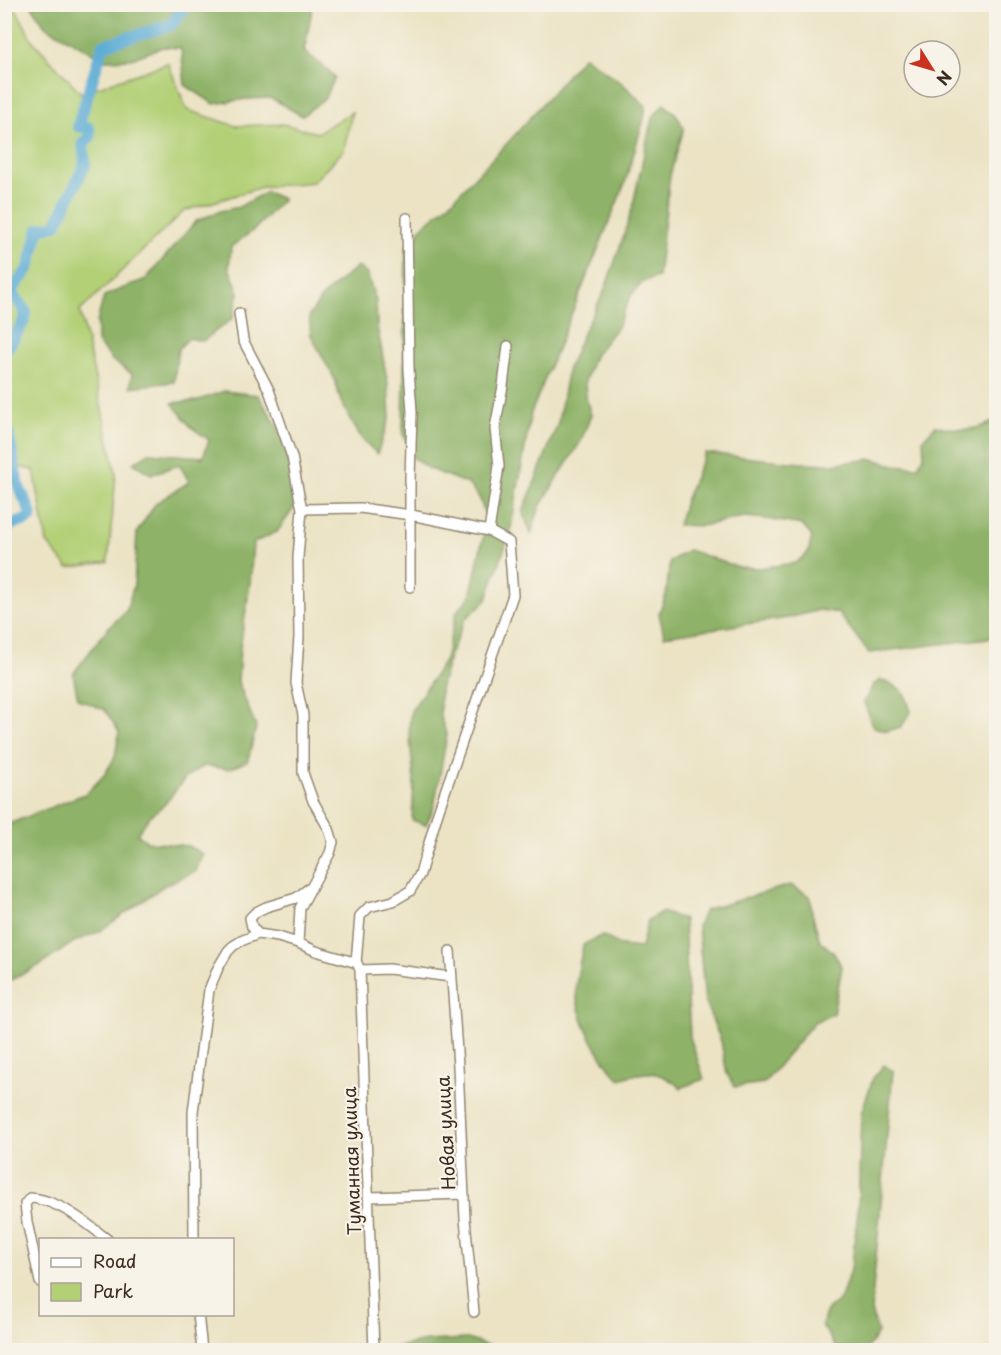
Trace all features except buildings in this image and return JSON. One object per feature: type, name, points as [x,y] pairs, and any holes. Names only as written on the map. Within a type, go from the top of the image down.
[{"type":"street","points":[[407,218],[409,370],[412,412],[410,587]]},
{"type":"street","points":[[238,313],[243,340],[269,390],[292,457],[302,509],[298,557],[299,637],[296,683],[303,716],[303,773],[313,801],[329,829],[333,842],[330,853],[300,908],[298,943]]},
{"type":"street","points":[[302,509],[360,508],[411,515],[489,531],[499,466],[495,428],[508,346]]},
{"type":"street","name":"Туманная улица","points":[[374,1350],[358,967],[360,916],[369,907],[393,901],[410,891],[420,874],[438,812],[513,596],[509,542],[489,531]]},
{"type":"street","points":[[258,934],[252,927],[250,918],[256,912],[280,901],[296,898],[312,886]]},
{"type":"street","points":[[194,1238],[193,1112],[204,1024],[209,990],[222,960],[233,946],[258,934],[298,943],[358,967],[451,977]]},
{"type":"street","name":"Новая улица","points":[[450,951],[464,1194],[474,1312]]},
{"type":"street","points":[[369,1197],[464,1194]]},
{"type":"street","points":[[39,1277],[27,1222],[25,1204],[30,1198],[40,1198],[60,1208],[107,1238]]},
{"type":"street","points":[[198,1316],[202,1350]]},
{"type":"green space","points":[[4,5],[14,5],[32,40],[81,93],[168,63],[187,110],[236,126],[283,124],[317,133],[352,112],[344,150],[313,182],[262,187],[184,211],[80,311],[116,473],[108,562],[68,568],[47,543],[34,470],[5,465]]},
{"type":"green space","points":[[31,5],[313,5],[304,51],[335,78],[325,98],[302,116],[271,98],[214,104],[185,85],[181,48],[163,47],[131,59],[105,60],[45,26]]},
{"type":"green space","points":[[584,56],[623,84],[646,106],[644,118],[625,183],[531,413],[510,533],[486,601],[465,619],[450,655],[440,689],[440,717],[447,735],[434,807],[426,825],[412,820],[414,781],[409,727],[411,711],[445,660],[457,611],[470,597],[487,520],[479,497],[468,484],[427,468],[414,458],[403,434],[406,248],[426,223],[450,203],[515,135]]},
{"type":"green space","points":[[664,104],[676,114],[684,128],[670,175],[658,277],[644,281],[631,295],[617,327],[594,356],[585,381],[586,398],[591,415],[581,441],[540,506],[531,534],[523,512],[558,423],[568,368],[604,292],[622,241],[632,209],[652,118]]},
{"type":"green space","points":[[266,192],[283,199],[255,229],[231,247],[229,268],[239,292],[233,318],[203,341],[189,338],[178,349],[174,382],[130,387],[132,374],[113,361],[97,342],[97,322],[104,296],[146,279],[196,221],[239,207]]},
{"type":"green space","points":[[357,266],[367,274],[376,301],[377,326],[388,384],[390,417],[377,454],[362,439],[350,419],[341,402],[335,380],[311,335],[309,316],[323,296]]},
{"type":"green space","points":[[224,391],[258,395],[277,425],[298,469],[297,504],[277,532],[253,543],[238,682],[256,727],[248,761],[229,769],[204,766],[186,777],[164,805],[150,816],[137,834],[148,842],[188,846],[203,854],[196,871],[165,885],[100,931],[74,942],[42,964],[5,983],[5,824],[87,793],[105,774],[115,757],[119,732],[105,710],[78,699],[73,674],[107,629],[126,611],[134,585],[137,532],[156,503],[189,482],[180,465],[151,474],[133,463],[149,453],[203,457],[209,440],[191,427],[172,403],[196,401]]},
{"type":"green space","points":[[996,420],[996,637],[869,653],[838,613],[820,610],[788,618],[664,636],[659,613],[666,595],[670,561],[688,550],[738,567],[760,568],[795,563],[808,553],[812,537],[802,525],[767,519],[744,517],[701,526],[678,525],[685,501],[705,453],[801,463],[832,464],[873,459],[894,465],[917,467],[924,457],[923,439],[935,426],[973,429]]},
{"type":"green space","points":[[881,680],[902,691],[911,712],[901,727],[887,731],[873,727],[864,702],[873,685]]},
{"type":"green space","points":[[790,885],[810,896],[820,941],[833,952],[842,967],[833,1014],[814,1022],[764,1083],[735,1087],[727,1074],[721,1041],[705,1002],[698,926],[705,910]]},
{"type":"green space","points":[[661,912],[684,919],[690,1037],[704,1079],[681,1088],[665,1077],[652,1073],[619,1079],[604,1060],[590,1036],[577,999],[576,987],[583,945],[602,935],[621,946],[641,948],[648,920]]},
{"type":"green space","points":[[884,1065],[893,1071],[871,1311],[878,1333],[866,1350],[836,1348],[822,1325],[827,1310],[841,1298],[852,1264],[858,1210],[861,1114],[873,1078]]},
{"type":"green space","points":[[467,1339],[497,1350],[395,1350],[395,1347],[427,1341]]},
{"type":"waterway","points":[[4,345],[9,346],[24,321],[26,312],[11,292],[29,268],[39,229],[56,225],[85,165],[83,143],[90,137],[89,128],[78,126],[103,45],[171,25],[187,4]]},
{"type":"waterway","points":[[4,419],[18,483],[31,517],[11,524],[4,533]]}]
